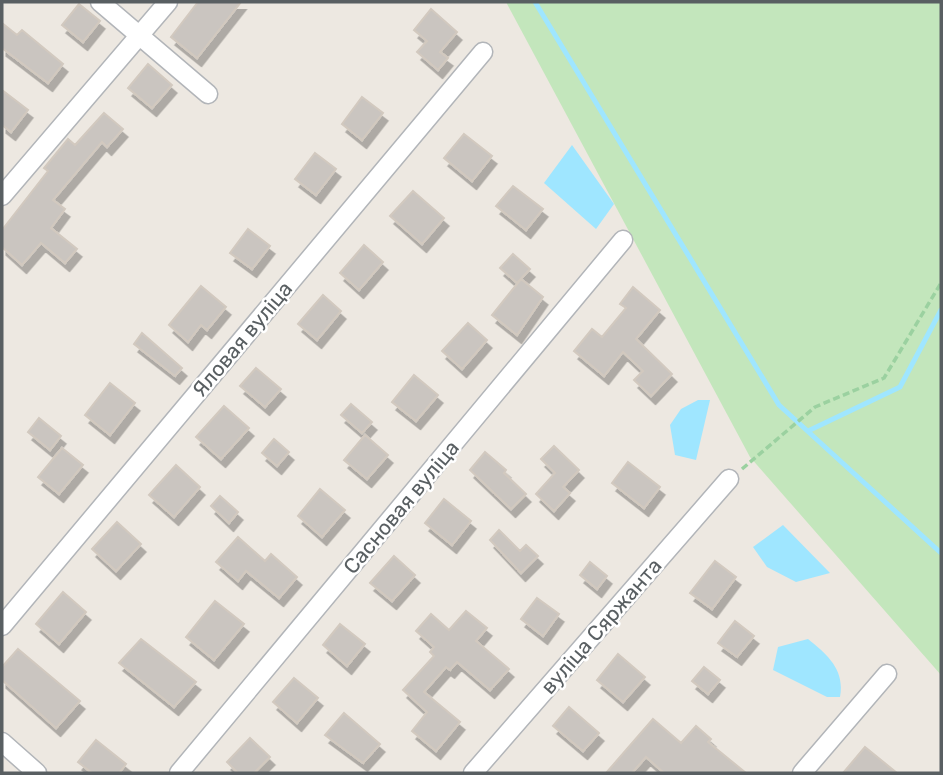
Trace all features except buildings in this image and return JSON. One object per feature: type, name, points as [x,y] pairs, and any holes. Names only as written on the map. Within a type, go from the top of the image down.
[{"type":"street","points":[[100,2],[208,94]]},
{"type":"street","points":[[2,196],[168,2]]},
{"type":"street","name":"Яловая вуліца","points":[[2,626],[483,52]]},
{"type":"street","name":"Сасновая вуліца","points":[[179,773],[623,240]]},
{"type":"street","name":"вуліца Сяржанта","points":[[473,773],[729,479]]},
{"type":"street","points":[[802,773],[887,674]]},
{"type":"street","points":[[2,742],[37,773]]},
{"type":"path","points":[[729,479],[815,407],[884,378],[941,283]]},
{"type":"green space","points":[[506,2],[941,2],[941,675],[750,457]]},
{"type":"water","points":[[572,145],[614,204],[596,229],[544,183]]},
{"type":"water","points":[[698,400],[710,400],[696,460],[675,455],[670,425],[681,409]]},
{"type":"water","points":[[783,525],[830,573],[796,582],[767,567],[753,547]]},
{"type":"water","points":[[808,639],[828,657],[837,671],[841,687],[840,697],[827,697],[773,670],[778,647]]},
{"type":"waterway","points":[[535,2],[779,405],[941,553]]},
{"type":"waterway","points":[[808,431],[900,387],[941,310]]}]
